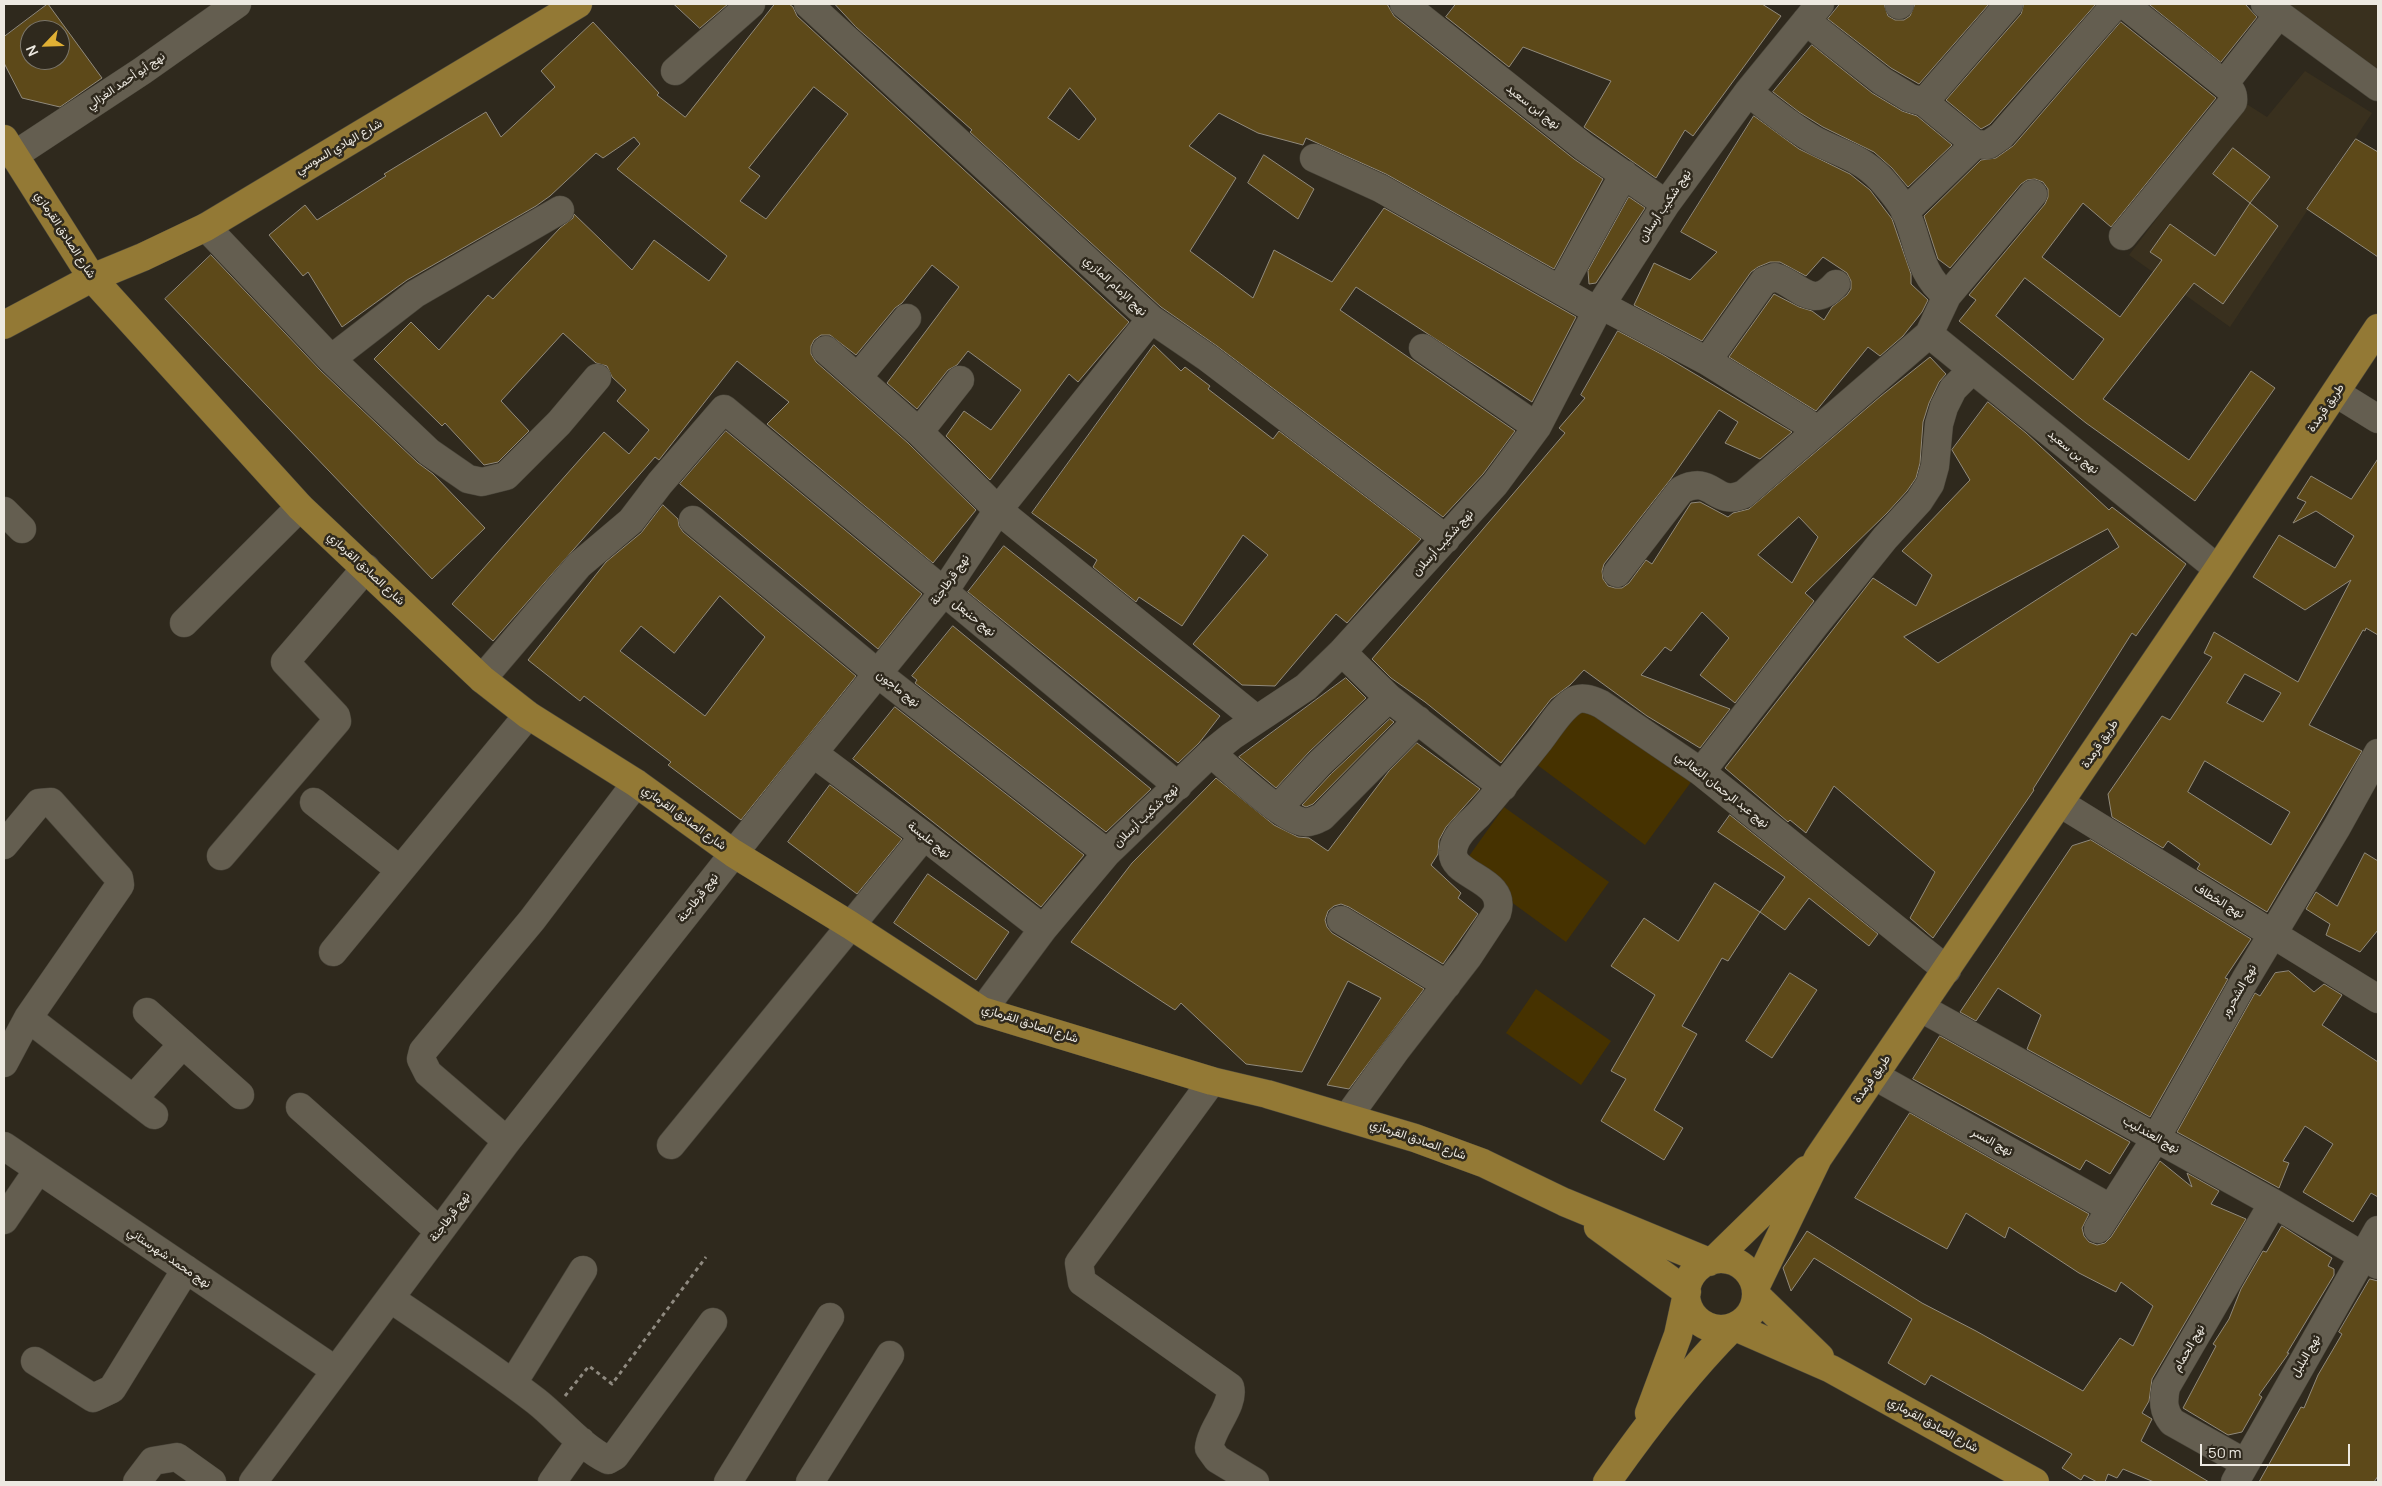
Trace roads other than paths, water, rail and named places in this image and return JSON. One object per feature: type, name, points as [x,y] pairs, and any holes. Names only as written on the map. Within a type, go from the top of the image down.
[{"type":"main road","name":"شارع الهادي السوسي","points":[[4,325],[92,278],[143,257],[206,227],[578,4]]},
{"type":"main road","name":"شارع الصادق القرمازي","points":[[9,148],[92,278],[300,507],[482,678],[528,715],[636,783],[733,854],[850,925],[982,1011],[1212,1081],[1267,1094],[1415,1138],[1483,1163],[1564,1202],[1711,1261]]},
{"type":"main road","name":"طريق قرمدة","points":[[1756,1291],[1818,1158],[2218,569],[2378,328]]},
{"type":"main road","name":"طريق قرمدة","points":[[1711,1261],[1818,1158]]},
{"type":"main road","name":"شارع الصادق القرمازي","points":[[1564,1202],[1686,1295]]},
{"type":"main road","points":[[1607,1482],[1640,1435],[1708,1352],[1749,1316],[1754,1307],[1756,1291],[1752,1276],[1735,1262],[1711,1261],[1696,1270],[1690,1278],[1678,1335],[1640,1435]]},
{"type":"main road","name":"شارع الصادق القرمازي","points":[[1756,1291],[1832,1369]]},
{"type":"main road","points":[[1686,1295],[1689,1308],[1702,1324],[1711,1328],[1734,1328]]},
{"type":"main road","name":"شارع الصادق القرمازي","points":[[1734,1328],[1832,1369],[2035,1482]]},
{"type":"street","name":"نهج أبو أحمد الغزالي","points":[[9,148],[142,71],[237,4]]},
{"type":"street","points":[[675,71],[751,4]]},
{"type":"street","name":"نهج الإمام المازري","points":[[808,4],[1151,319],[1208,358],[1446,539]]},
{"type":"street","name":"نهج ابن سعيد","points":[[1404,4],[1432,12],[1499,80],[1584,146],[1666,204]]},
{"type":"street","points":[[1924,102],[2008,4]]},
{"type":"street","points":[[1813,12],[1882,81],[1910,98],[1924,102],[1975,144],[1988,145],[2001,136],[2124,5],[2232,90],[2233,102],[2123,236]]},
{"type":"street","points":[[2224,84],[2272,9],[2378,87]]},
{"type":"street","name":"نهج شكيب أرسلان","points":[[982,1011],[1043,929],[1107,854],[1211,753],[1256,719],[1306,687],[1342,652],[1495,484],[1537,427],[1599,308],[1666,204],[1748,92],[1813,12]]},
{"type":"street","points":[[1748,92],[1792,126],[1816,141],[1858,159],[1881,179],[1905,212],[1923,267],[1937,288],[1947,296]]},
{"type":"street","points":[[1905,212],[1975,144]]},
{"type":"street","points":[[1314,158],[1380,188],[1560,290],[1707,361],[1818,430]]},
{"type":"street","points":[[1560,290],[1624,174]]},
{"type":"street","points":[[1617,573],[1681,490],[1697,484],[1706,485],[1722,496],[1729,498],[1744,494],[1929,334],[1947,296],[2033,194]]},
{"type":"street","points":[[331,359],[416,294],[560,210]]},
{"type":"street","points":[[206,227],[331,359],[429,452],[468,478],[482,482],[506,476],[559,422],[597,378]]},
{"type":"street","points":[[1707,361],[1764,281],[1775,277],[1804,293],[1816,296],[1826,295],[1836,284]]},
{"type":"street","points":[[858,377],[907,318]]},
{"type":"street","name":"نهج قرطاجنة","points":[[253,1482],[507,1141],[813,753],[943,593],[998,510],[1151,319]]},
{"type":"street","name":"نهج بن سعيد","points":[[1929,334],[2218,569]]},
{"type":"street","points":[[1423,348],[1537,427]]},
{"type":"street","points":[[826,350],[919,432],[998,510],[1256,719]]},
{"type":"street","points":[[1701,772],[1827,609],[1885,538],[1919,502],[1930,484],[1935,466],[1939,424],[1944,407],[1954,389],[1972,370]]},
{"type":"street","points":[[919,432],[960,380]]},
{"type":"street","points":[[2336,393],[2378,419]]},
{"type":"street","name":"نهج حنبعل","points":[[482,678],[579,565],[631,521],[660,483],[724,409],[943,593],[1178,786]]},
{"type":"street","points":[[184,623],[300,507]]},
{"type":"street","name":"نهج ماجون","points":[[693,520],[877,673],[1107,854]]},
{"type":"street","points":[[222,856],[336,721],[336,716],[284,662],[366,568]]},
{"type":"street","points":[[1342,652],[1388,698],[1503,787]]},
{"type":"street","points":[[1278,808],[1320,763],[1388,698]]},
{"type":"street","name":"نهج عبد الرحمان الثعالبي","points":[[1446,985],[1497,913],[1500,905],[1497,894],[1493,890],[1456,862],[1452,853],[1456,838],[1503,787],[1562,712],[1573,701],[1586,698],[1601,704],[1701,772],[1947,970]]},
{"type":"street","points":[[333,952],[528,715]]},
{"type":"street","points":[[1211,753],[1278,808],[1305,823],[1322,817],[1418,720]]},
{"type":"street","name":"نهج عليسة","points":[[813,753],[924,836],[1043,929]]},
{"type":"street","name":"نهج الشحرور","points":[[2104,1219],[2156,1138],[2272,933],[2337,827],[2378,753]]},
{"type":"street","points":[[507,1141],[428,1073],[423,1067],[421,1059],[423,1051],[532,920],[636,783]]},
{"type":"street","points":[[4,845],[39,803],[51,802],[119,878],[120,885],[28,1018],[4,1063]]},
{"type":"street","points":[[314,802],[400,870]]},
{"type":"street","name":"نهج الخطاف","points":[[2060,803],[2378,999]]},
{"type":"street","points":[[671,1146],[924,836]]},
{"type":"street","points":[[1341,920],[1446,985],[1347,1118]]},
{"type":"street","name":"نهج العندليب","points":[[1921,1008],[2273,1203],[2371,1260]]},
{"type":"street","points":[[147,1012],[240,1094]]},
{"type":"street","points":[[28,1018],[154,1115]]},
{"type":"street","points":[[133,1098],[183,1044]]},
{"type":"street","name":"نهج النسر","points":[[1874,1076],[2104,1219]]},
{"type":"street","points":[[1212,1081],[1079,1263],[1082,1282],[1230,1387],[1232,1394],[1210,1440],[1209,1448],[1217,1459],[1255,1482]]},
{"type":"street","points":[[300,1107],[439,1231]]},
{"type":"street","name":"نهج محمد شهرستاني","points":[[4,1146],[262,1322],[336,1370]]},
{"type":"street","points":[[4,1220],[38,1170]]},
{"type":"street","name":"نهج الحمام","points":[[2240,1473],[2172,1422],[2167,1416],[2164,1399],[2166,1387],[2273,1203]]},
{"type":"street","name":"نهج البلبل","points":[[2240,1473],[2371,1260],[2378,1230]]},
{"type":"street","points":[[34,1362],[93,1398],[112,1389],[186,1269]]},
{"type":"street","points":[[513,1383],[583,1270]]},
{"type":"street","points":[[391,1299],[513,1383],[605,1459],[611,1459],[615,1456],[713,1322]]},
{"type":"street","points":[[728,1482],[830,1317]]},
{"type":"street","points":[[810,1482],[890,1355]]},
{"type":"street","points":[[552,1482],[581,1441]]},
{"type":"street","points":[[137,1482],[153,1461],[177,1457],[212,1482]]}]
